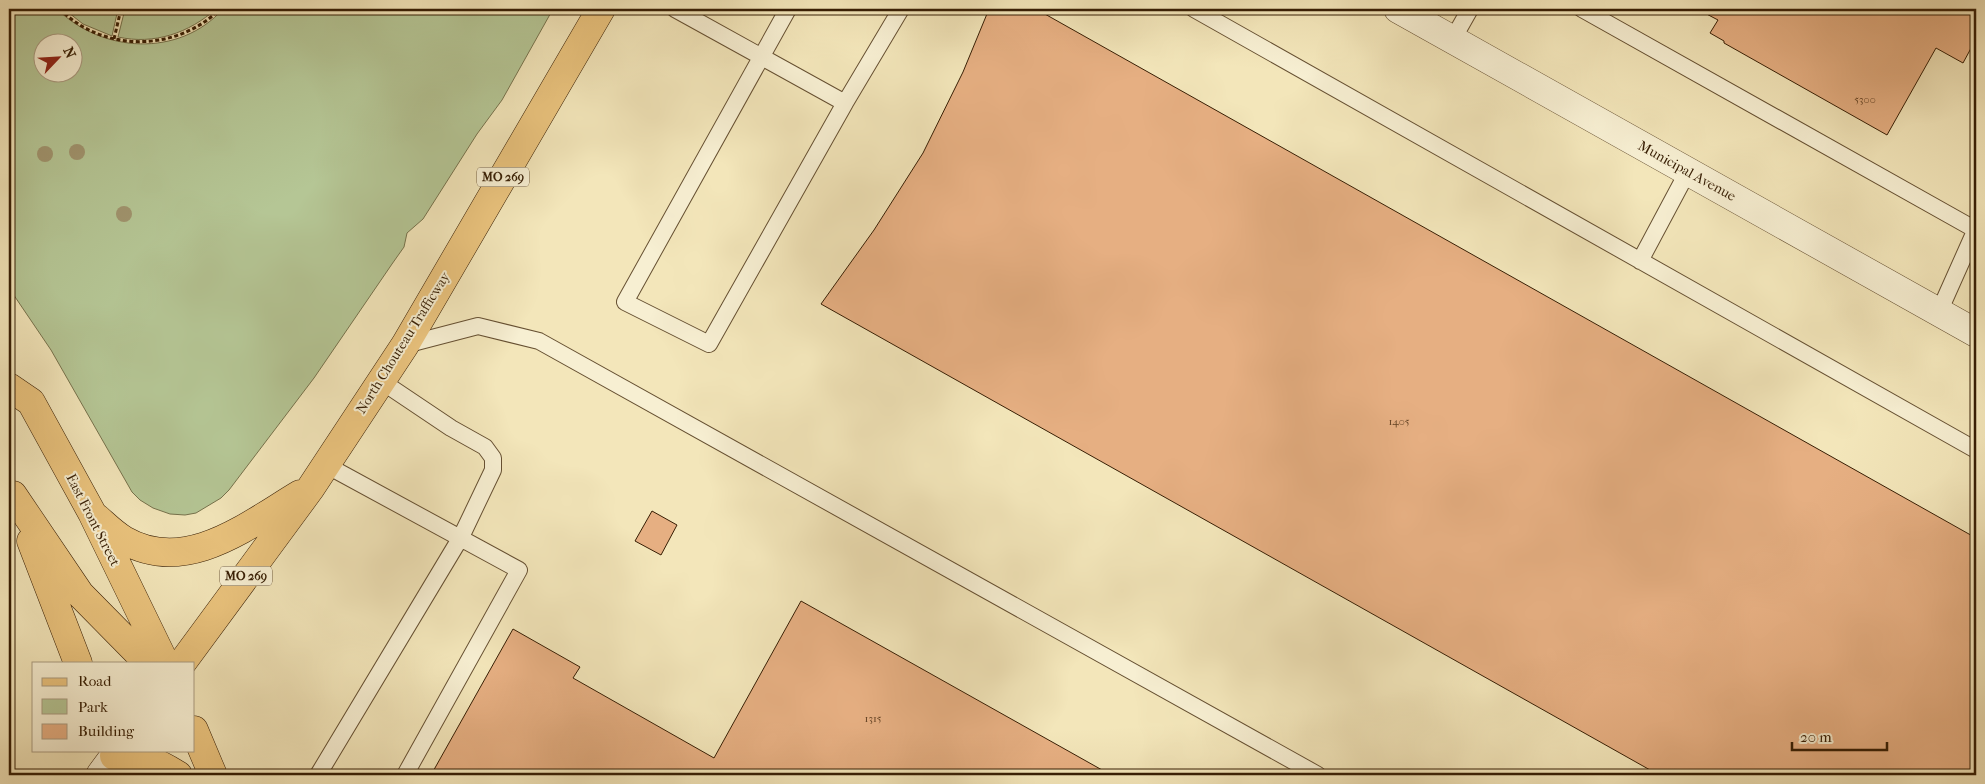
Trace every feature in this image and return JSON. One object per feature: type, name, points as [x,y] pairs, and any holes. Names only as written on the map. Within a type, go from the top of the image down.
[{"type":"main road","name":"North Chouteau Trafficway","points":[[183,662],[310,488],[405,345],[601,9]]},
{"type":"main road","name":"East Front Street","points":[[9,387],[31,402],[92,513],[165,662]]},
{"type":"main road","points":[[11,488],[78,662]]},
{"type":"main road","points":[[11,488],[80,594],[147,662]]},
{"type":"main road","points":[[92,513],[123,540],[139,547],[159,552],[179,553],[201,548],[223,539],[310,488]]},
{"type":"main road","points":[[195,732],[213,775]]},
{"type":"main road","points":[[113,761],[140,757],[157,762],[178,775]]},
{"type":"street","name":"Municipal Avenue","points":[[1398,9],[1976,333]]},
{"type":"lane","points":[[675,9],[845,103]]},
{"type":"lane","points":[[788,9],[626,302],[709,344],[845,103],[901,9]]},
{"type":"lane","points":[[1194,9],[1976,450]]},
{"type":"lane","points":[[1453,40],[1470,9]]},
{"type":"lane","points":[[1582,9],[1976,230],[1940,312]]},
{"type":"lane","points":[[1640,261],[1688,171]]},
{"type":"lane","points":[[405,345],[478,326],[539,341],[1318,775]]},
{"type":"lane","points":[[318,775],[460,537],[494,470],[493,458],[485,447],[451,428],[381,381]]},
{"type":"lane","points":[[326,465],[519,570],[405,775]]},
{"type":"path","points":[[60,9],[82,26],[114,39],[141,42],[169,38],[195,27],[220,9]]},
{"type":"path","points":[[114,39],[121,9]]},
{"type":"green space","points":[[9,9],[57,9],[75,24],[96,34],[118,41],[140,44],[163,42],[185,36],[205,25],[223,9],[553,9],[502,100],[477,134],[423,219],[407,233],[404,247],[314,378],[221,498],[196,513],[185,515],[170,514],[153,508],[140,500],[132,492],[51,350],[9,288]]},
{"type":"green space","points":[[64,9],[118,9],[112,36],[83,24]]},
{"type":"green space","points":[[125,9],[216,9],[183,31],[158,38],[131,39],[118,37]]},
{"type":"building","points":[[989,9],[1036,9],[1976,538],[1976,775],[1659,775],[821,304],[874,230],[923,153],[963,72]]},
{"type":"building","points":[[1697,9],[1976,9],[1976,39],[1963,63],[1936,48],[1887,135],[1724,43],[1724,41],[1710,33],[1718,20]]},
{"type":"building","points":[[652,511],[677,525],[661,555],[635,541]]},
{"type":"building","points":[[801,601],[1111,775],[431,775],[513,629],[580,667],[573,678],[714,758]]}]
